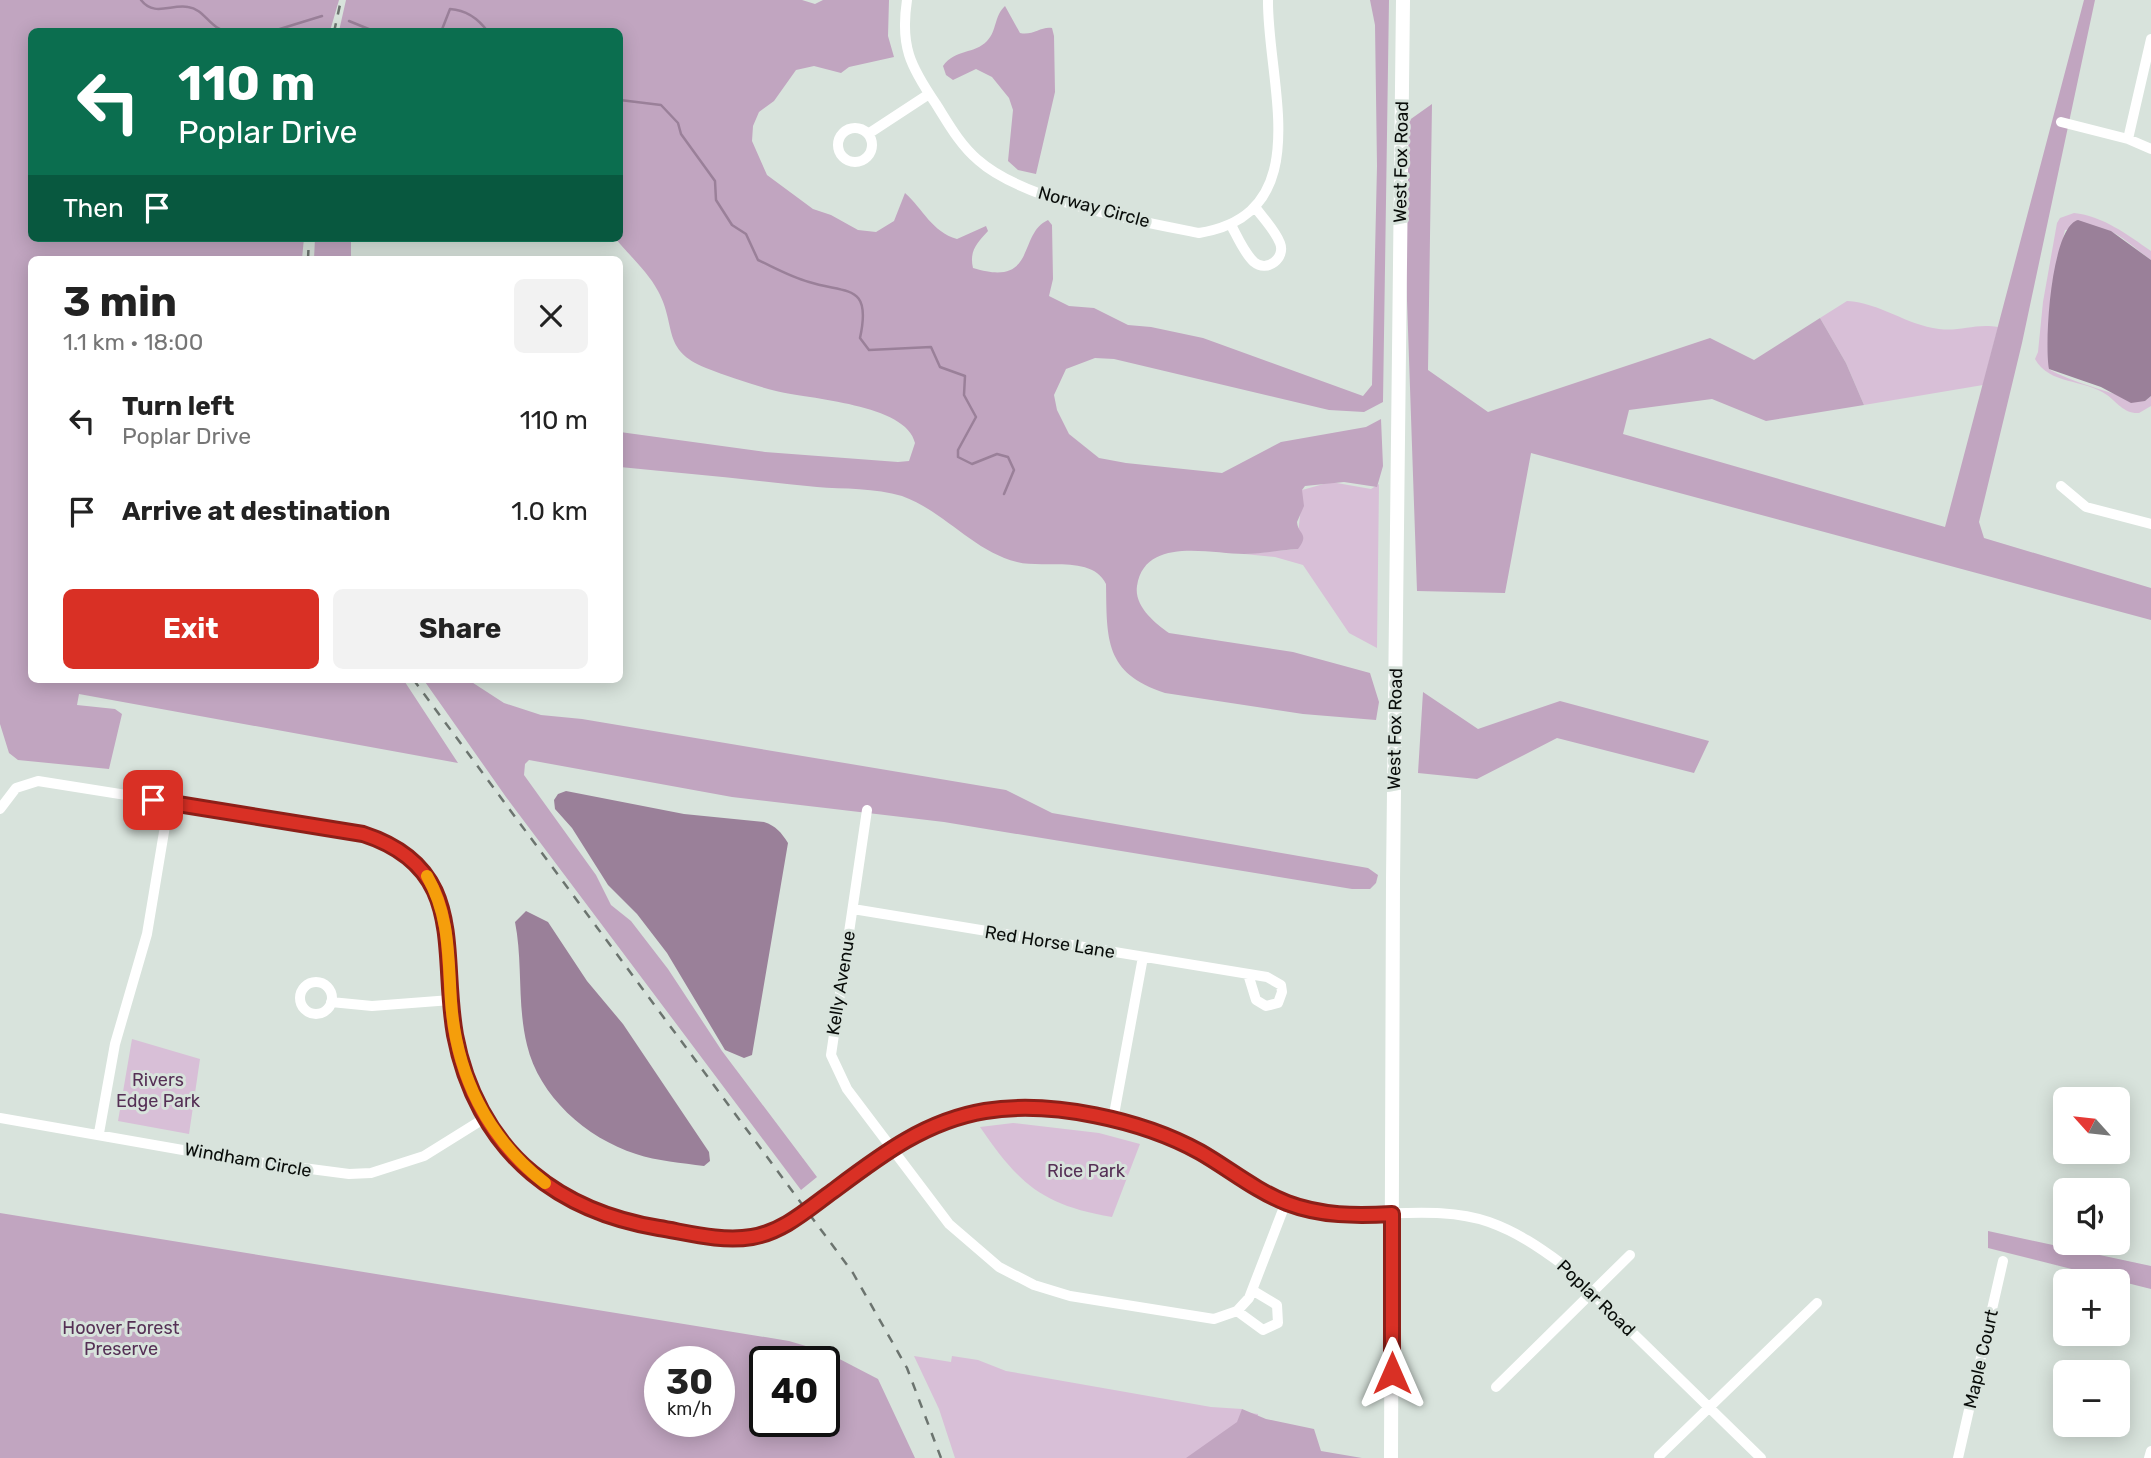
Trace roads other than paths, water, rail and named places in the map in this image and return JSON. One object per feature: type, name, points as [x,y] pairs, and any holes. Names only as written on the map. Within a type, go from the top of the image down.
[{"type":"street","name":"Norway Circle","points":[[907,0],[903,38],[913,68],[977,159],[1003,179],[1038,194],[1199,233],[1231,225],[1255,206],[1273,179],[1280,153],[1268,27],[1268,0]]},
{"type":"street","name":"West Fox Road","points":[[1391,1458],[1403,0]]},
{"type":"street","points":[[2128,139],[2151,39]]},
{"type":"street","points":[[868,134],[929,94]]},
{"type":"street","points":[[2061,122],[2128,139],[2151,149]]},
{"type":"street","points":[[1231,225],[1255,262],[1264,266],[1274,263],[1280,255],[1281,244],[1255,206]]},
{"type":"street","points":[[2061,486],[2086,507],[2151,524]]},
{"type":"street","name":"Poplar Road","points":[[0,808],[16,788],[38,782],[347,830],[395,847],[426,874],[441,903],[447,931],[451,1000],[459,1051],[485,1118],[518,1161],[548,1185],[579,1204],[619,1220],[722,1238],[753,1237],[788,1223],[892,1148],[939,1123],[986,1111],[1040,1110],[1113,1120],[1173,1139],[1286,1202],[1326,1214],[1441,1214],[1486,1221],[1526,1238],[1562,1264],[1761,1458]]},
{"type":"street","points":[[99,1133],[115,1044],[145,943],[169,802]]},
{"type":"street","name":"Kelly Avenue","points":[[867,810],[831,1055],[847,1088],[949,1224],[983,1255],[1016,1276],[1070,1296],[1205,1320],[1237,1311]]},
{"type":"street","name":"Red Horse Lane","points":[[853,909],[1248,974]]},
{"type":"street","points":[[1113,1120],[1143,957]]},
{"type":"street","points":[[331,1002],[372,1006],[451,1000]]},
{"type":"street","name":"Windham Circle","points":[[0,1118],[329,1174],[371,1173],[424,1156],[485,1118]]},
{"type":"street","points":[[1252,1290],[1277,1305],[1278,1324],[1263,1330],[1237,1311],[1252,1290],[1286,1202]]},
{"type":"street","points":[[1496,1387],[1630,1255]]},
{"type":"street","name":"Maple Court","points":[[1958,1458],[2003,1261]]},
{"type":"street","points":[[1659,1456],[1817,1303]]},
{"type":"street","points":[[2149,1458],[2151,1451]]},
{"type":"waterway","points":[[141,0],[151,8],[194,9],[217,28]]},
{"type":"waterway","points":[[443,28],[450,9],[471,16],[484,28]]},
{"type":"waterway","points":[[283,28],[322,16]]},
{"type":"waterway","points":[[349,21],[366,28]]},
{"type":"waterway","points":[[623,100],[661,105],[678,123],[681,134],[715,181],[716,200],[732,225],[746,234],[758,260],[802,280],[845,290],[859,299],[863,320],[860,338],[869,350],[931,347],[940,367],[965,376],[964,395],[976,417],[958,450],[958,457],[972,464],[997,454],[1008,457],[1014,470],[1004,494]]},
{"type":"railway","points":[[335,28],[341,0]]},
{"type":"railway","points":[[308,256],[309,242]]},
{"type":"railway","points":[[416,683],[853,1273],[907,1368],[941,1458]]},
{"type":"park label","name":"Rivers Edge Park","points":[[158,1090]]},
{"type":"park label","name":"Rice Park","points":[[1086,1171]]},
{"type":"park label","name":"Hoover Forest Preserve","points":[[121,1338]]}]
